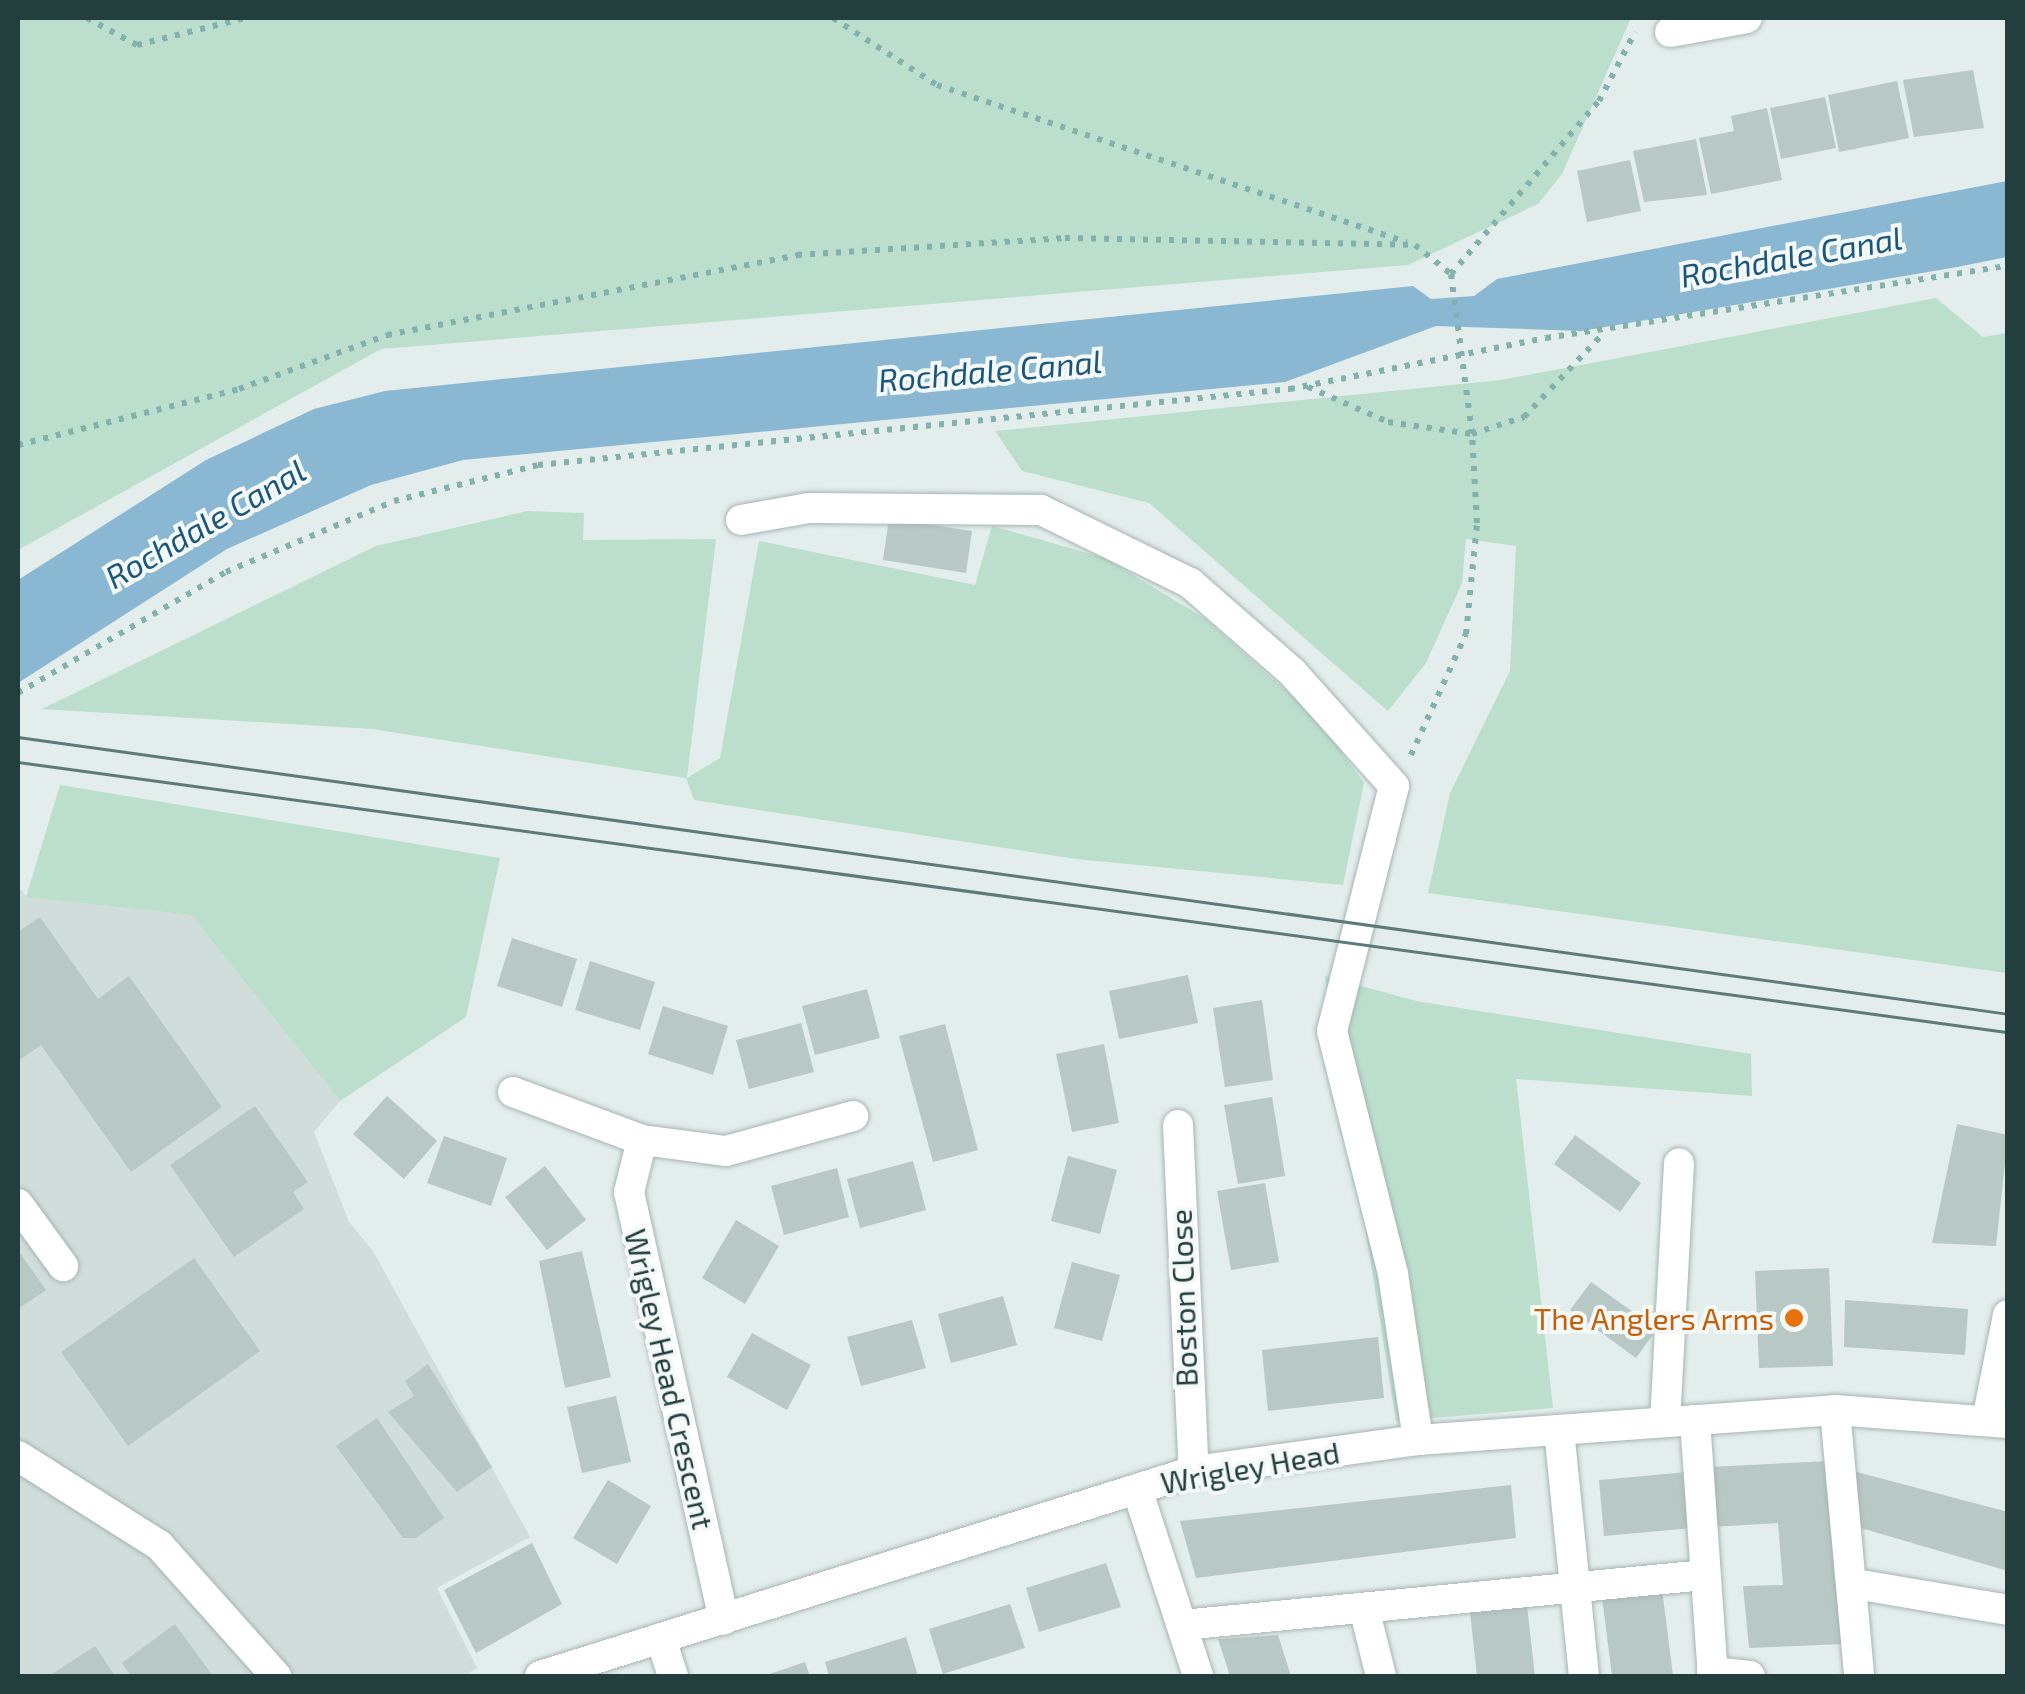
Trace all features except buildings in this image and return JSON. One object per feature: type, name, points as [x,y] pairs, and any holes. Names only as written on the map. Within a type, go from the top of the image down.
[{"type":"street","points":[[1670,32],[1748,18]]},
{"type":"street","points":[[742,520],[809,508],[1041,510],[1190,583],[1292,672],[1394,786],[1332,1031],[1393,1274],[1418,1440]]},
{"type":"street","points":[[513,1092],[642,1140],[726,1151],[853,1116]]},
{"type":"street","name":"Boston Close","points":[[1178,1125],[1194,1471]]},
{"type":"street","name":"Wrigley Head Crescent","points":[[642,1140],[629,1192],[724,1620]]},
{"type":"street","points":[[1664,1422],[1679,1163]]},
{"type":"street","points":[[18,1204],[63,1266]]},
{"type":"street","points":[[1998,1419],[2008,1315]]},
{"type":"street","points":[[1835,1410],[1854,1584],[1859,1676]]},
{"type":"street","name":"Wrigley Head","points":[[540,1676],[1194,1471],[1418,1440],[1835,1410],[1998,1419]]},
{"type":"street","points":[[1696,1420],[1712,1674],[1750,1676]]},
{"type":"street","points":[[1559,1430],[1584,1676]]},
{"type":"street","points":[[18,1456],[159,1544],[276,1676]]},
{"type":"street","points":[[1136,1488],[1198,1676]]},
{"type":"street","points":[[1182,1626],[1365,1612],[1705,1575]]},
{"type":"street","points":[[1854,1584],[2008,1610]]},
{"type":"street","points":[[1365,1612],[1381,1676]]},
{"type":"street","points":[[661,1639],[673,1676]]},
{"type":"path","points":[[87,18],[137,45],[244,18]]},
{"type":"path","points":[[832,18],[936,85],[1416,245],[1451,274],[1472,434],[1477,523],[1466,634],[1394,786]]},
{"type":"path","points":[[1451,274],[1599,101],[1642,18]]},
{"type":"path","points":[[18,445],[221,394],[388,335],[797,254],[1064,238],[1416,245]]},
{"type":"path","points":[[18,693],[226,572],[394,501],[538,465],[1306,386],[2008,266]]},
{"type":"path","points":[[1306,386],[1388,422],[1472,434],[1524,417],[1601,336]]},
{"type":"shaded area","points":[[18,886],[27,897],[191,915],[340,1101],[314,1132],[349,1222],[373,1251],[530,1537],[437,1588],[477,1668],[464,1676],[18,1676]]},
{"type":"green space","points":[[18,18],[1631,18],[1562,174],[1538,204],[1408,265],[381,349],[18,550]]},
{"type":"green space","points":[[1936,298],[1983,337],[2007,333],[2007,973],[1428,893],[1450,793],[1510,671],[1516,546],[1466,539],[1462,583],[1426,663],[1388,711],[1149,503],[1022,471],[995,431],[1501,380]]},
{"type":"green space","points":[[527,511],[584,513],[583,540],[716,539],[687,778],[720,758],[759,541],[975,585],[992,526],[1105,558],[1204,618],[1317,718],[1364,783],[1343,885],[1076,859],[694,800],[686,778],[372,729],[42,709],[376,546]]},
{"type":"green space","points":[[60,785],[500,858],[466,1017],[340,1101],[191,915],[26,897]]},
{"type":"green space","points":[[1325,976],[1416,1001],[1751,1054],[1752,1096],[1516,1079],[1553,1408],[1396,1421]]},
{"type":"water","name":"Rochdale Canal","points":[[2007,181],[2007,257],[1957,267],[1581,331],[1436,326],[1285,382],[463,460],[371,485],[227,549],[18,683],[18,580],[206,460],[314,409],[385,391],[1413,286],[1431,299],[1474,296],[1497,279]]},
{"type":"tram line","points":[[18,737],[2008,1014]]},
{"type":"tram line","points":[[18,762],[2008,1032]]},
{"type":"place","name":"The Anglers Arms","points":[[1794,1318]]}]
